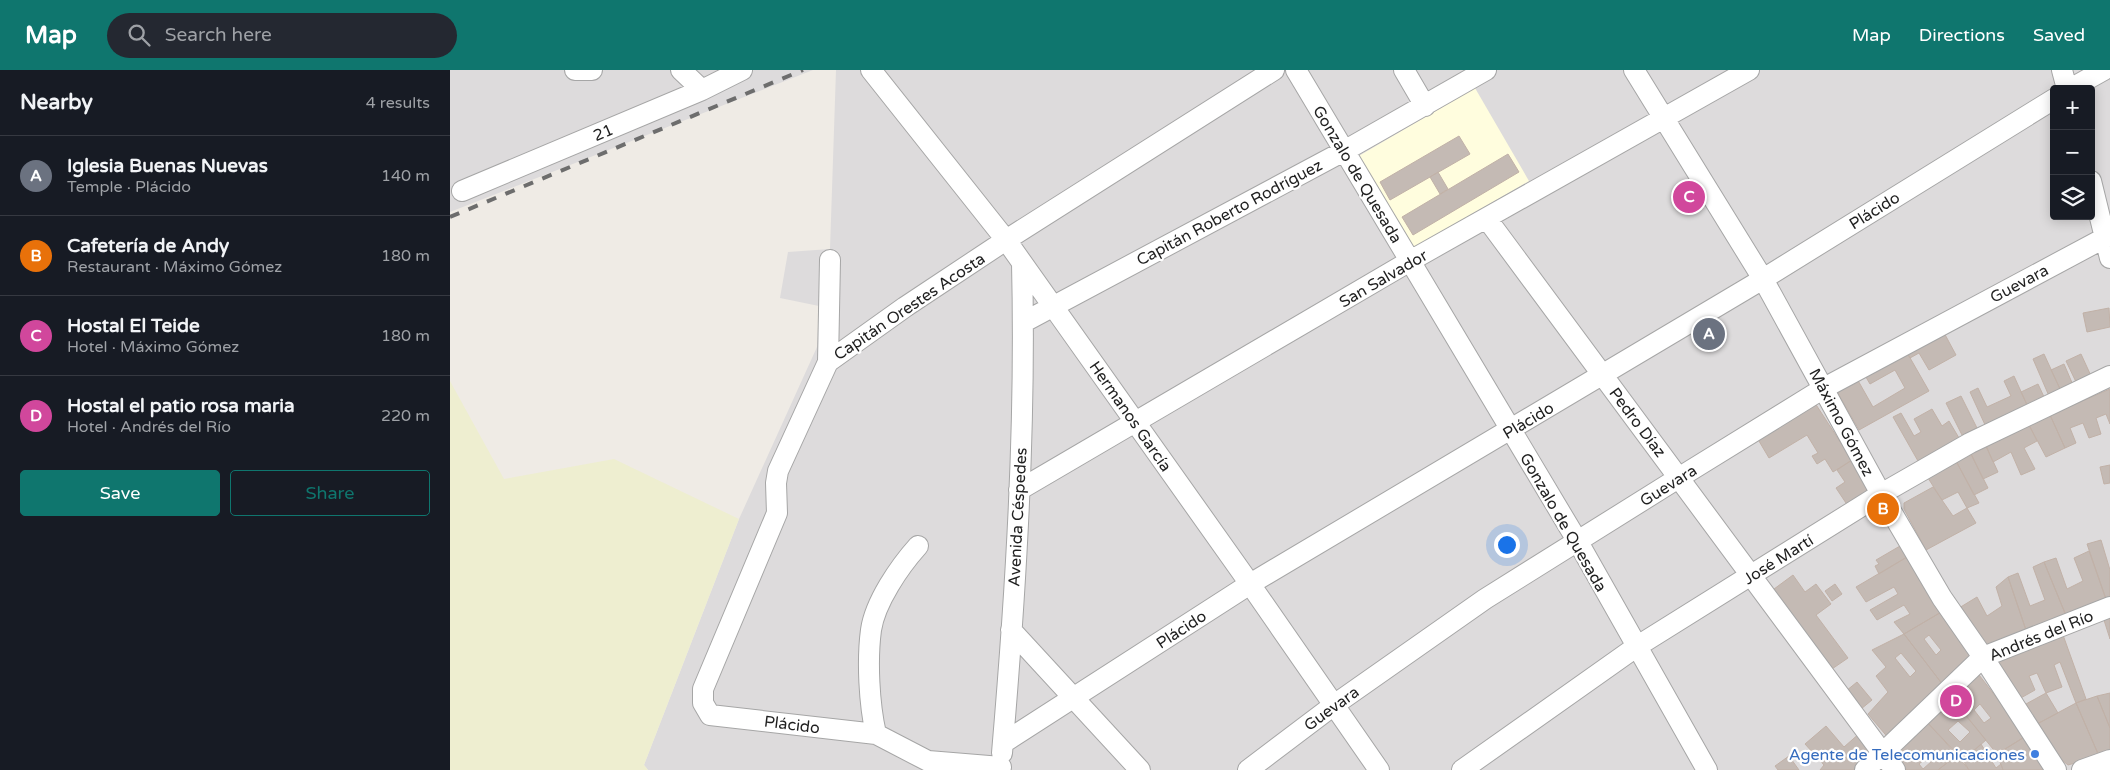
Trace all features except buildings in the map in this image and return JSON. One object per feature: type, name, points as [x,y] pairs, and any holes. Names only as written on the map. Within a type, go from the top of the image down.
[{"type":"street","points":[[574,70],[592,70]]},
{"type":"street","points":[[681,70],[702,90]]},
{"type":"street","name":"21","points":[[462,191],[702,90],[742,70]]},
{"type":"street","name":"Hermanos García","points":[[870,70],[1006,240],[1054,306],[1379,770]]},
{"type":"street","name":"Capitán Orestes Acosta","points":[[703,703],[703,689],[777,513],[776,483],[778,471],[828,362],[905,307],[1006,240],[1274,70]]},
{"type":"street","name":"Gonzalo de Quesada","points":[[1296,70],[1578,542],[1707,770]]},
{"type":"street","points":[[1404,70],[1425,106]]},
{"type":"street","name":"Capitán Roberto Rodríguez","points":[[1024,322],[1344,151],[1486,70]]},
{"type":"street","name":"Máximo Gómez","points":[[1634,70],[1763,279],[1881,494],[1942,598],[1983,657],[2056,770]]},
{"type":"street","name":"San Salvador","points":[[1019,490],[1410,262],[1750,70]]},
{"type":"street","points":[[2062,70],[2067,85]]},
{"type":"street","points":[[2076,85],[2104,70]]},
{"type":"street","name":"Plácido","points":[[1003,743],[1250,584],[1763,279],[2050,101]]},
{"type":"street","points":[[2095,194],[2108,236],[2110,258]]},
{"type":"street","name":"Pedro Díaz","points":[[1487,219],[1680,477],[1750,576],[1884,752],[1895,770]]},
{"type":"street","name":"Guevara","points":[[1248,770],[1334,705],[1485,599],[1680,477],[1824,388],[2108,236]]},
{"type":"street","points":[[828,362],[830,260]]},
{"type":"street","name":"Avenida Céspedes","points":[[1001,769],[1012,630],[1019,490],[1024,322],[1022,263]]},
{"type":"street","name":"José Martí","points":[[1462,770],[1636,647],[1881,494],[1970,443],[2110,376]]},
{"type":"street","points":[[876,734],[870,703],[871,629],[897,573],[918,546]]},
{"type":"street","name":"Andrés del Río","points":[[1865,770],[1983,657],[2110,607]]},
{"type":"street","points":[[1012,630],[1140,770]]},
{"type":"street","name":"Plácido","points":[[703,703],[710,715],[876,734],[928,762],[1001,769]]},
{"type":"street","points":[[2082,770],[2110,760]]},
{"type":"shaded area","points":[[450,70],[813,70],[450,212]]},
{"type":"shaded area","points":[[836,70],[2110,70],[2110,770],[648,770],[644,765],[739,519],[817,347],[819,306],[780,298],[788,252],[830,249]]},
{"type":"shaded area","points":[[1475,88],[1529,181],[1411,249],[1357,157]]},
{"type":"green space","points":[[450,381],[504,479],[614,459],[739,519],[644,765],[648,770],[450,770]]},
{"type":"railway","points":[[450,217],[803,70]]},
{"type":"place","name":"Hostal El Teide","points":[[1689,197]]},
{"type":"place","name":"Iglesia Buenas Nuevas","points":[[1709,334]]},
{"type":"place","name":"Cafetería de Andy","points":[[1883,509]]},
{"type":"place","name":"Hostal el patio rosa maria","points":[[1956,701]]},
{"type":"place","name":"Agente de Telecomunicaciones","points":[[2035,754]]}]
